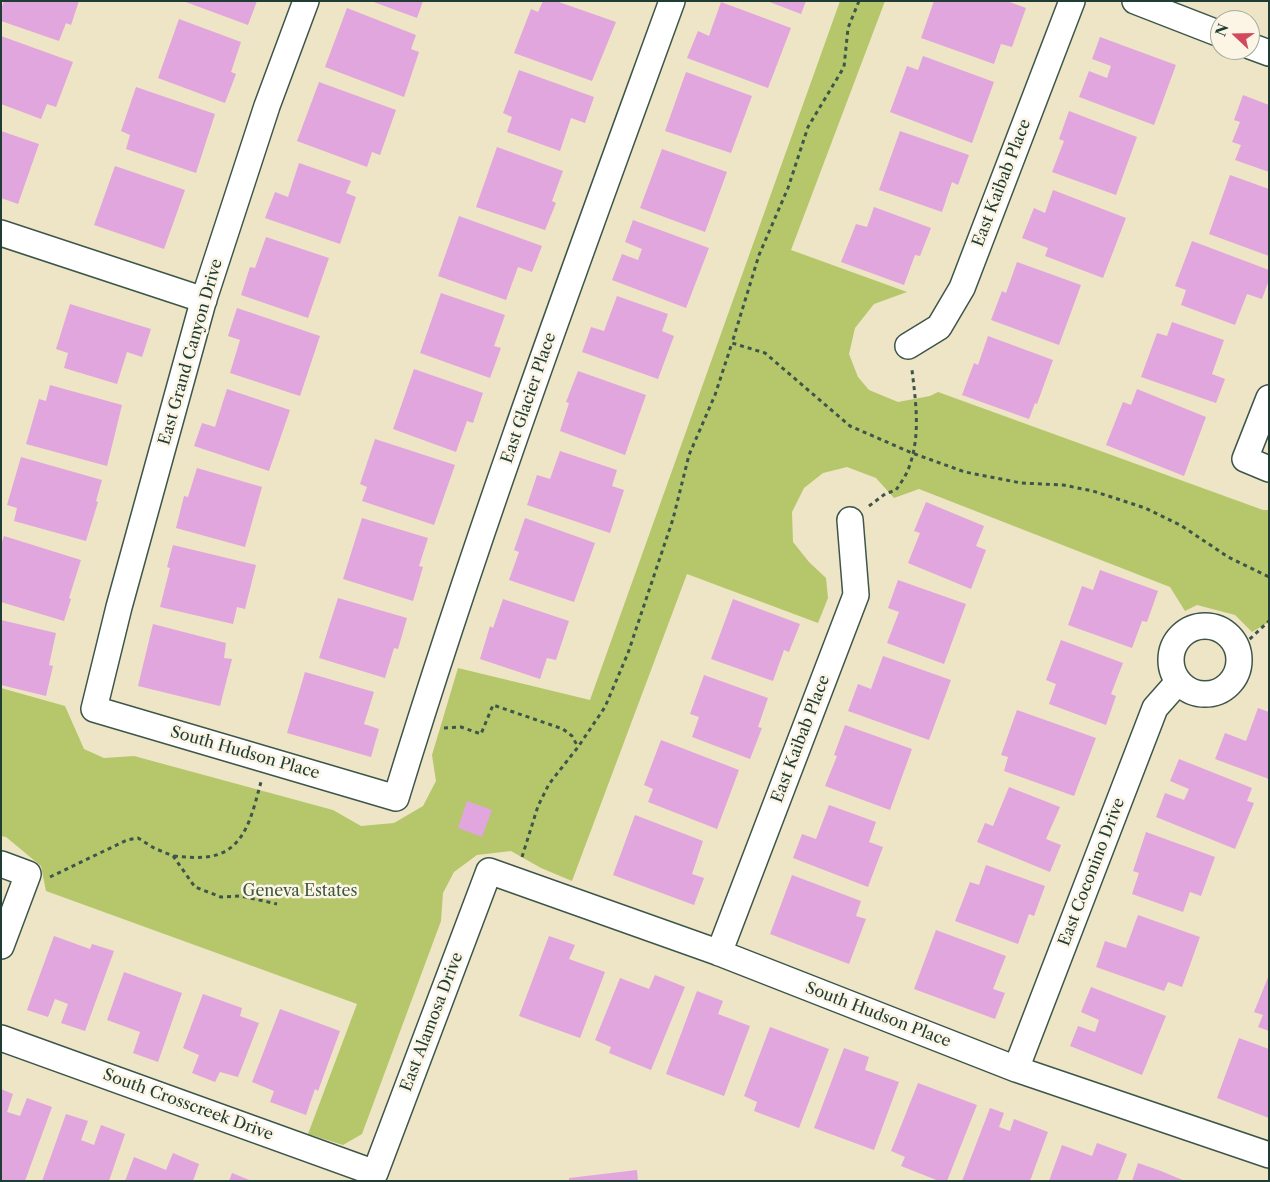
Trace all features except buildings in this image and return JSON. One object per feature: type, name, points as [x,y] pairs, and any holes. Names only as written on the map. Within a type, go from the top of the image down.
[{"type":"street","name":"East Grand Canyon Drive","points":[[94,709],[119,607],[204,300],[267,106],[306,1]]},
{"type":"street","name":"East Glacier Place","points":[[396,798],[419,721],[532,386],[672,1]]},
{"type":"street","name":"East Kaibab Place","points":[[908,346],[939,327],[962,288],[1072,1]]},
{"type":"street","points":[[1135,1],[1210,30]]},
{"type":"street","points":[[1,233],[204,300]]},
{"type":"street","points":[[1269,398],[1245,459],[1269,469]]},
{"type":"street","name":"East Kaibab Place","points":[[719,953],[856,595],[850,520]]},
{"type":"street","points":[[1205,625],[1224,631],[1234,640],[1238,650],[1239,662],[1236,674],[1230,683],[1214,693],[1195,693],[1186,689],[1178,682],[1171,669],[1170,657],[1174,643],[1183,632],[1191,628],[1205,625]]},
{"type":"street","name":"East Coconino Drive","points":[[1016,1069],[1155,708],[1178,682]]},
{"type":"street","name":"South Hudson Place","points":[[94,709],[396,798]]},
{"type":"street","points":[[1,864],[28,874],[1,946]]},
{"type":"street","name":"South Hudson Place","points":[[489,871],[719,953],[1016,1069],[1269,1155]]},
{"type":"street","name":"East Alamosa Drive","points":[[375,1173],[489,871]]},
{"type":"street","name":"South Crosscreek Drive","points":[[1,1038],[375,1173]]},
{"type":"path","points":[[515,880],[538,806],[549,784],[578,747],[605,707],[628,653],[673,520],[690,456],[715,395],[732,343]]},
{"type":"path","points":[[850,520],[885,494],[896,490],[908,470],[917,431],[917,407],[908,346]]},
{"type":"path","points":[[1238,650],[1269,621]]},
{"type":"path","points":[[419,721],[444,728],[461,727],[481,734],[493,705],[563,729],[572,736],[578,747]]},
{"type":"path","points":[[28,874],[52,878],[127,840],[138,838],[154,848],[173,856],[207,857],[231,850],[248,828],[267,760]]},
{"type":"path","points":[[173,856],[195,887],[220,897],[241,896],[277,904]]},
{"type":"green space","name":"Geneva Estates","points":[[840,1],[885,1],[791,250],[907,292],[874,304],[855,328],[849,354],[858,377],[869,390],[898,402],[930,396],[938,392],[1263,510],[1269,510],[1269,622],[1252,632],[1235,615],[1197,605],[1185,611],[1170,587],[919,489],[894,498],[876,478],[847,467],[823,473],[804,488],[792,512],[793,542],[809,562],[826,578],[828,598],[818,623],[687,574],[572,881],[541,868],[511,851],[477,855],[454,872],[443,893],[441,921],[362,1134],[343,1145],[308,1134],[357,1004],[46,891],[41,866],[6,837],[1,836],[1,688],[65,706],[84,749],[104,758],[134,756],[333,810],[361,826],[394,823],[423,806],[436,781],[432,755],[458,668],[590,700]]}]
